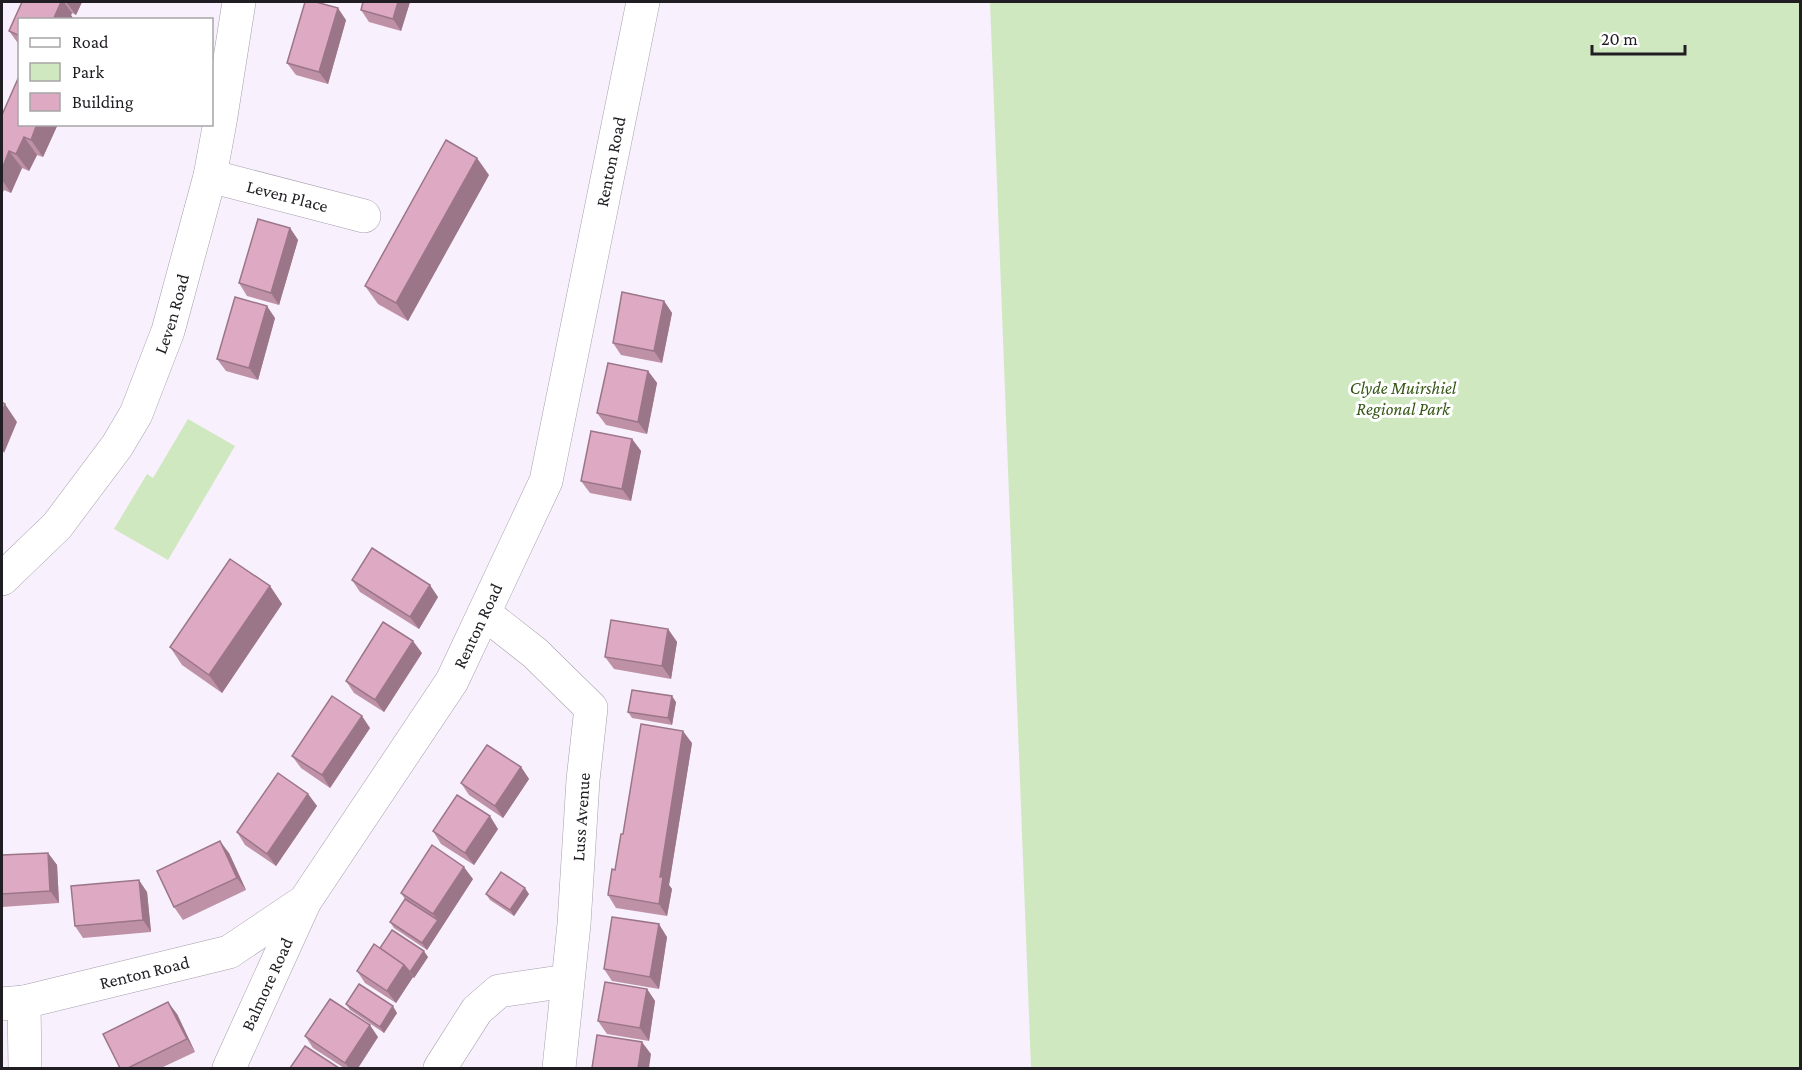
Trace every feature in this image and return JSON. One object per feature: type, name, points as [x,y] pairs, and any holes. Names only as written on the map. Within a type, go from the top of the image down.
[{"type":"street","name":"Leven Road","points":[[2,579],[57,526],[117,446],[136,414],[168,331],[210,176],[239,2]]},
{"type":"street","name":"Renton Road","points":[[13,1003],[229,952],[305,901],[452,681],[546,481],[643,2]]},
{"type":"street","name":"Leven Place","points":[[210,176],[364,216]]},
{"type":"street","name":"Luss Avenue","points":[[484,613],[535,653],[591,708],[583,780],[574,924],[559,1068]]},
{"type":"street","name":"Balmore Road","points":[[229,1068],[305,901]]},
{"type":"street","points":[[440,1068],[477,1010],[500,991],[567,981]]},
{"type":"street","points":[[13,1003],[25,1068]]},
{"type":"green space","name":"Clyde Muirshiel Regional Park","points":[[990,2],[1800,2],[1800,1068],[1031,1068]]},
{"type":"green space","points":[[188,419],[235,446],[168,560],[114,529],[147,474],[153,478]]},
{"type":"building","points":[[22,2],[61,2],[54,18],[18,18],[18,35],[9,31]]},
{"type":"building","points":[[305,2],[316,2],[338,8],[319,72],[287,63]]},
{"type":"building","points":[[363,2],[398,2],[393,19],[361,10]]},
{"type":"building","points":[[18,79],[18,126],[36,126],[31,140],[24,137],[16,154],[9,151],[2,169],[2,115]]},
{"type":"building","points":[[446,140],[477,158],[396,303],[365,286]]},
{"type":"building","points":[[258,219],[290,228],[271,293],[239,283]]},
{"type":"building","points":[[622,292],[664,301],[654,351],[613,343]]},
{"type":"building","points":[[235,297],[267,306],[249,368],[217,359]]},
{"type":"building","points":[[608,363],[648,371],[638,422],[597,413]]},
{"type":"building","points":[[591,431],[632,439],[622,489],[581,481]]},
{"type":"building","points":[[372,548],[430,585],[410,617],[352,580]]},
{"type":"building","points":[[230,559],[270,586],[209,675],[170,647]]},
{"type":"building","points":[[611,620],[668,629],[662,666],[605,657]]},
{"type":"building","points":[[383,622],[413,641],[375,700],[346,681]]},
{"type":"building","points":[[632,690],[672,696],[668,718],[628,712]]},
{"type":"building","points":[[332,696],[362,716],[322,775],[292,756]]},
{"type":"building","points":[[641,724],[683,731],[660,877],[663,877],[659,904],[608,895],[612,869],[615,870],[621,834],[623,834]]},
{"type":"building","points":[[487,745],[521,767],[495,806],[461,783]]},
{"type":"building","points":[[278,773],[308,794],[267,854],[237,832]]},
{"type":"building","points":[[457,795],[490,816],[465,853],[433,831]]},
{"type":"building","points":[[220,841],[237,878],[174,907],[157,871]]},
{"type":"building","points":[[432,845],[464,867],[433,914],[401,893]]},
{"type":"building","points":[[48,853],[50,891],[2,894],[2,855]]},
{"type":"building","points":[[501,872],[525,888],[510,910],[486,894]]},
{"type":"building","points":[[139,880],[143,920],[75,926],[71,886]]},
{"type":"building","points":[[405,899],[438,920],[422,943],[390,922]]},
{"type":"building","points":[[612,917],[659,924],[650,977],[604,969]]},
{"type":"building","points":[[392,930],[424,951],[410,972],[380,948]]},
{"type":"building","points":[[374,944],[404,965],[387,991],[357,971]]},
{"type":"building","points":[[605,982],[647,989],[640,1028],[598,1021]]},
{"type":"building","points":[[359,984],[393,1006],[380,1027],[346,1004]]},
{"type":"building","points":[[330,999],[370,1025],[345,1063],[305,1036]]},
{"type":"building","points":[[168,1002],[187,1039],[128,1068],[120,1068],[103,1034]]},
{"type":"building","points":[[597,1035],[642,1042],[638,1068],[592,1068]]},
{"type":"building","points":[[305,1046],[339,1068],[290,1068]]}]
